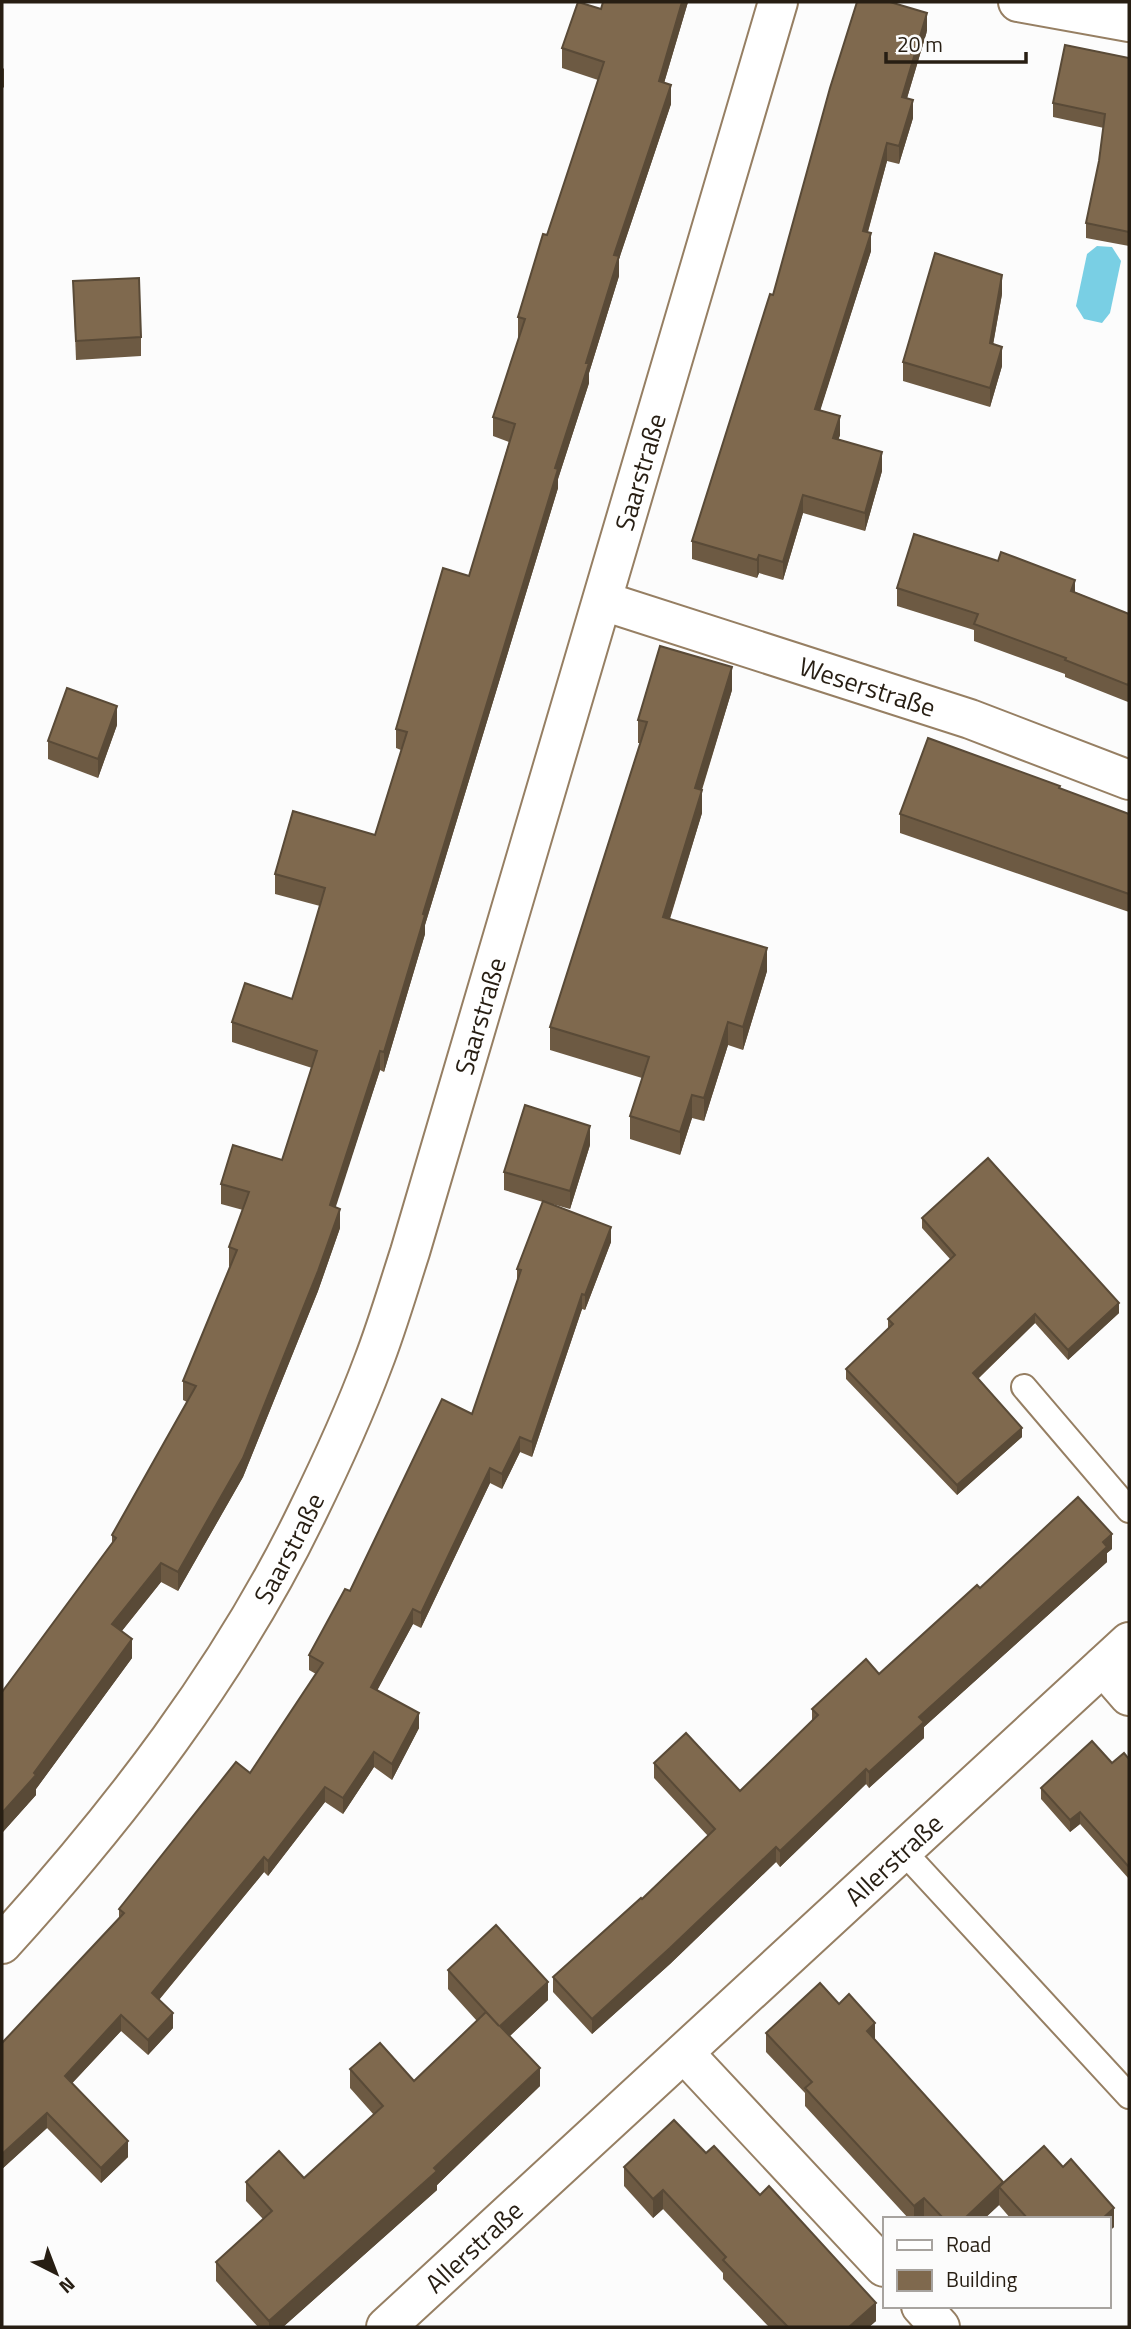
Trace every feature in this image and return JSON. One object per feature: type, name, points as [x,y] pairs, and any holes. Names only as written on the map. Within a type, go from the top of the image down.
[{"type":"street","name":"Saarstraße","points":[[2,1944],[67,1873],[129,1795],[232,1647],[307,1515],[373,1362],[410,1252],[778,2]]},
{"type":"street","points":[[1018,2],[1129,22]]},
{"type":"street","name":"Weserstraße","points":[[603,601],[970,719],[1129,780]]},
{"type":"street","name":"Allerstraße","points":[[386,2327],[1116,1654],[1129,1696]]},
{"type":"street","points":[[684,2053],[883,2266]]},
{"type":"street","points":[[923,2308],[940,2327]]},
{"type":"lane","points":[[1024,1387],[1129,1510]]},
{"type":"lane","points":[[903,1851],[1129,2096]]},
{"type":"water","points":[[1097,246],[1112,247],[1121,261],[1110,313],[1102,323],[1084,319],[1076,306],[1087,254]]},
{"type":"building","points":[[578,2],[601,9],[603,2],[682,2],[659,81],[671,85],[614,255],[619,256],[586,363],[589,363],[555,468],[558,469],[384,1052],[380,1051],[330,1205],[340,1209],[243,1458],[178,1572],[161,1563],[112,1624],[132,1639],[34,1773],[36,1775],[2,1813],[2,1692],[116,1538],[112,1535],[196,1386],[183,1381],[237,1250],[229,1247],[249,1192],[221,1184],[233,1145],[282,1160],[317,1051],[232,1022],[245,983],[292,999],[325,888],[275,874],[293,811],[375,835],[407,732],[396,729],[443,568],[469,576],[515,424],[493,417],[525,319],[518,317],[543,234],[547,235],[604,62],[562,48]]},
{"type":"building","points":[[857,2],[890,2],[927,13],[902,97],[913,100],[899,146],[887,143],[863,231],[871,233],[815,409],[840,416],[833,438],[882,452],[865,513],[803,495],[783,562],[759,555],[757,560],[692,541],[770,294],[773,295],[830,88]]},
{"type":"building","points":[[1065,45],[1129,58],[1129,232],[1086,223],[1099,161],[1105,114],[1053,103]]},
{"type":"building","points":[[935,253],[1002,275],[990,343],[1002,347],[990,388],[903,362]]},
{"type":"building","points":[[139,278],[141,337],[76,341],[73,281]]},
{"type":"building","points":[[914,534],[998,561],[1001,552],[1075,580],[1071,591],[1129,614],[1128,685],[1065,660],[1066,658],[974,624],[978,614],[897,588]]},
{"type":"building","points":[[660,646],[732,667],[695,788],[702,790],[663,917],[767,948],[743,1027],[728,1022],[704,1098],[692,1095],[680,1132],[630,1116],[649,1057],[550,1027],[647,722],[638,720]]},
{"type":"building","points":[[67,688],[117,706],[98,759],[48,741]]},
{"type":"building","points":[[928,738],[1129,814],[1129,894],[900,814]]},
{"type":"building","points":[[525,1105],[590,1126],[570,1191],[504,1172]]},
{"type":"building","points":[[988,1158],[1119,1303],[1068,1350],[1035,1314],[973,1373],[1022,1428],[957,1485],[846,1369],[893,1324],[888,1319],[955,1255],[922,1218]]},
{"type":"building","points":[[543,1201],[611,1227],[585,1295],[582,1294],[532,1442],[520,1437],[502,1474],[490,1468],[421,1613],[413,1609],[371,1687],[419,1713],[392,1764],[374,1752],[343,1798],[325,1787],[268,1861],[264,1857],[152,1993],[173,2013],[148,2040],[121,2015],[65,2076],[128,2141],[101,2168],[47,2113],[2,2154],[2,2043],[124,1913],[119,1909],[236,1762],[250,1773],[323,1663],[309,1655],[345,1589],[350,1591],[442,1399],[472,1414],[521,1270],[517,1269]]},
{"type":"building","points":[[1078,1497],[1112,1534],[1103,1542],[1107,1547],[919,1717],[924,1722],[869,1772],[866,1769],[780,1851],[776,1847],[592,2019],[553,1977],[642,1899],[715,1829],[654,1763],[686,1733],[740,1791],[818,1715],[812,1709],[866,1659],[879,1674],[977,1585],[980,1588]]},
{"type":"building","points":[[1092,1741],[1112,1763],[1124,1753],[1129,1759],[1129,1867],[1080,1812],[1070,1820],[1041,1788]]},
{"type":"building","points":[[496,1925],[548,1982],[500,2026],[540,2068],[434,2168],[437,2171],[269,2321],[216,2262],[272,2211],[246,2182],[279,2151],[304,2178],[383,2106],[350,2069],[380,2043],[414,2081],[486,2012],[499,2026],[448,1970]]},
{"type":"building","points":[[820,1983],[839,2004],[849,1994],[875,2023],[867,2031],[1003,2182],[966,2217],[942,2217],[924,2198],[914,2206],[805,2088],[812,2082],[766,2033]]},
{"type":"building","points":[[674,2120],[706,2153],[714,2146],[760,2195],[769,2186],[876,2303],[849,2327],[788,2327],[723,2260],[726,2257],[663,2190],[653,2199],[624,2167]]},
{"type":"building","points":[[1044,2146],[1063,2167],[1071,2159],[1114,2208],[1104,2217],[1026,2217],[999,2187]]}]
